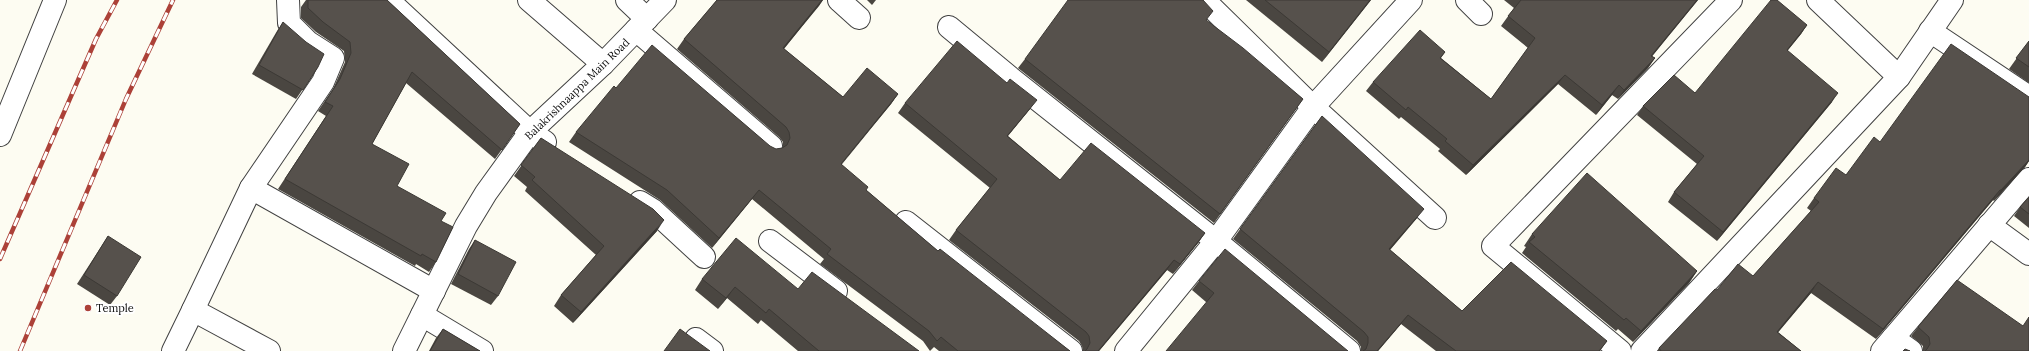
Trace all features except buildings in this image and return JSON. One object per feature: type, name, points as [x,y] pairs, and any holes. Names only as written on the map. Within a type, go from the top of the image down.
[{"type":"street","points":[[0,135],[55,0]]},
{"type":"street","points":[[173,351],[251,188],[323,82],[333,58],[308,42],[289,23],[288,0]]},
{"type":"street","points":[[388,0],[530,132],[562,152]]},
{"type":"street","points":[[529,0],[603,64]]},
{"type":"street","points":[[627,0],[642,24],[771,146]]},
{"type":"street","name":"Balakrishnaappa Main Road","points":[[404,351],[466,226],[486,193],[530,132],[603,64],[665,0]]},
{"type":"street","points":[[839,0],[859,18]]},
{"type":"street","points":[[1204,0],[1313,107],[1435,218]]},
{"type":"street","points":[[1126,351],[1216,241],[1313,107],[1411,0]]},
{"type":"street","points":[[1620,351],[1493,246],[1731,0]]},
{"type":"street","points":[[1818,0],[1899,76]]},
{"type":"street","points":[[1642,351],[1899,76],[1952,0]]},
{"type":"street","points":[[949,27],[1013,80],[1216,241],[1349,351]]},
{"type":"street","points":[[1930,31],[2029,97]]},
{"type":"street","points":[[1911,351],[1888,344],[2029,179]]},
{"type":"street","points":[[251,188],[434,291]]},
{"type":"street","points":[[621,190],[654,210],[704,257]]},
{"type":"street","points":[[906,222],[1072,351]]},
{"type":"street","points":[[1990,225],[2029,254]]},
{"type":"street","points":[[770,241],[852,303]]},
{"type":"street","points":[[193,310],[269,351]]},
{"type":"street","points":[[422,314],[482,351]]},
{"type":"railway","points":[[0,259],[96,39],[117,0]]},
{"type":"railway","points":[[20,351],[126,99],[173,0]]},
{"type":"place","name":"Temple","points":[[88,308]]}]
